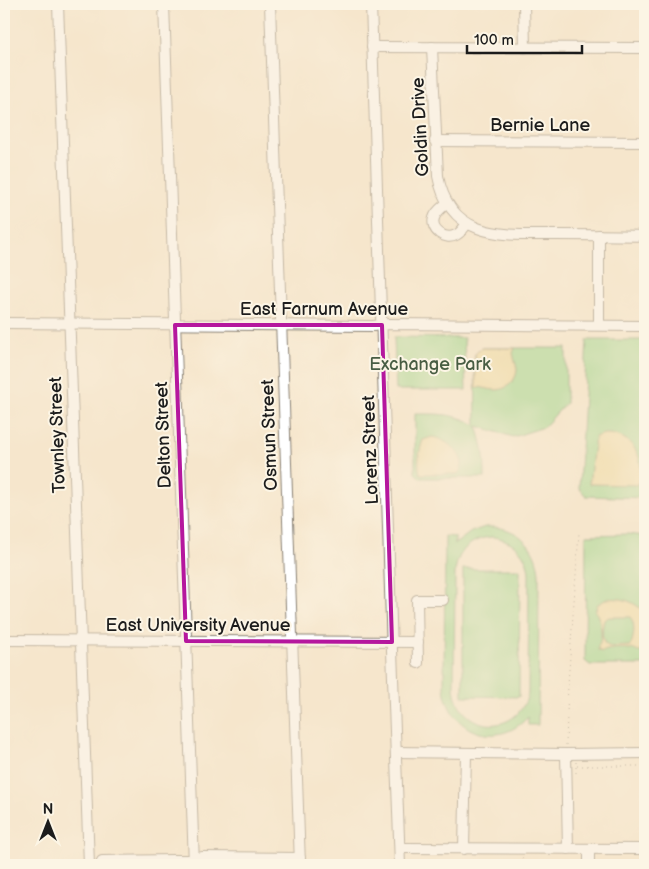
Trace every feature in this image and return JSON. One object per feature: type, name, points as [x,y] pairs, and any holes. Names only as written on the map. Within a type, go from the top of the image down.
[{"type":"street","name":"Townley Street","points":[[58,4],[89,863]]},
{"type":"street","name":"Delton Street","points":[[164,4],[194,862]]},
{"type":"street","name":"Osmun Street","points":[[270,4],[300,862]]},
{"type":"street","name":"Lorenz Street","points":[[371,4],[400,865]]},
{"type":"street","points":[[524,4],[525,48]]},
{"type":"street","points":[[372,47],[645,48]]},
{"type":"street","name":"Goldin Drive","points":[[432,47],[438,176],[443,196],[458,216],[467,224],[482,231],[506,235],[645,236]]},
{"type":"street","name":"Bernie Lane","points":[[436,141],[645,142]]},
{"type":"street","points":[[448,203],[435,214],[434,227],[439,233],[447,237],[456,235],[467,224]]},
{"type":"street","points":[[599,235],[599,326]]},
{"type":"street","name":"East Farnum Avenue","points":[[4,323],[281,326],[645,326]]},
{"type":"street","points":[[418,663],[418,600],[443,600]]},
{"type":"street","name":"East University Avenue","points":[[4,640],[418,642]]},
{"type":"street","points":[[396,752],[571,755],[645,753]]},
{"type":"street","points":[[464,849],[466,753]]},
{"type":"street","points":[[568,849],[571,755]]},
{"type":"street","points":[[400,848],[645,849]]},
{"type":"street","points":[[589,849],[589,865]]},
{"type":"street","points":[[89,863],[194,862],[202,857],[216,862],[300,862]]},
{"type":"path","points":[[576,775],[576,766],[571,755],[568,684],[578,533]]},
{"type":"path","points":[[576,766],[645,766]]},
{"type":"path","points":[[508,865],[535,853],[535,849]]},
{"type":"highlighted area","points":[[175,325],[382,325],[392,642],[186,641]]},
{"type":"green space","name":"Exchange Park","points":[[394,337],[464,338],[466,390],[396,390]]},
{"type":"green space","points":[[587,340],[645,340],[645,498],[586,496],[579,488]]},
{"type":"green space","points":[[481,348],[566,348],[566,403],[544,427],[513,437],[477,426],[485,464],[485,478],[420,478],[415,473],[415,414],[453,416],[476,425],[475,354]]},
{"type":"green space","points":[[485,527],[506,529],[522,538],[534,554],[539,574],[538,725],[528,725],[528,717],[516,727],[502,733],[476,732],[464,725],[454,715],[447,703],[444,687],[445,536],[455,537],[455,544],[471,532]],"holes":[[[484,538],[500,538],[518,548],[528,566],[528,694],[522,708],[512,718],[501,723],[488,724],[476,721],[466,714],[458,702],[454,687],[455,574],[458,559],[471,543]]]},
{"type":"green space","points":[[628,534],[645,536],[645,665],[590,665],[585,661],[586,535]]},
{"type":"green space","points":[[463,569],[520,569],[519,697],[463,696]]},
{"type":"sand","points":[[481,348],[515,348],[513,353],[517,373],[513,380],[504,388],[496,390],[476,387],[475,354]]},
{"type":"sand","points":[[604,434],[623,438],[636,450],[641,467],[637,485],[589,484],[595,437]]},
{"type":"sand","points":[[432,437],[444,441],[456,450],[462,462],[458,474],[420,474],[419,461],[423,440]]},
{"type":"sand","points":[[607,599],[623,599],[637,605],[645,613],[645,651],[639,652],[623,648],[602,652],[598,650],[601,628],[595,611],[598,604]],"holes":[[[609,617],[630,617],[634,631],[630,646],[610,647],[605,644],[602,632],[604,620]]]}]
